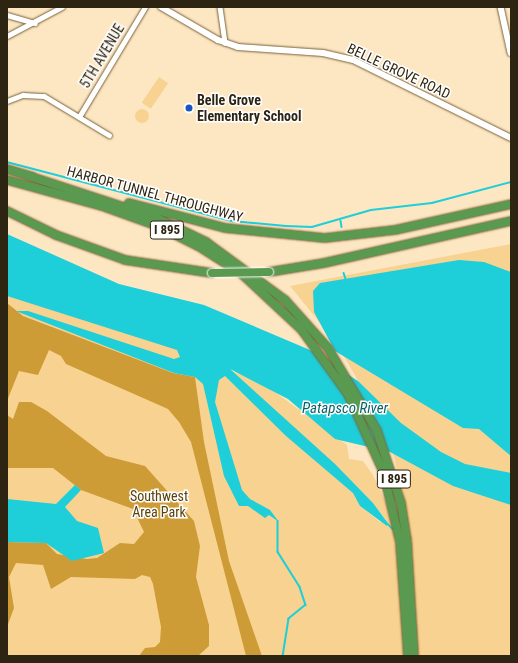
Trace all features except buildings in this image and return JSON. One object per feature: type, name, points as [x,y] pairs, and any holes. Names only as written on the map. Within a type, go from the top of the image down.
[{"type":"highway","name":"HARBOR TUNNEL THROUGHWAY","points":[[7,169],[157,218],[206,242],[285,300],[304,326]]},
{"type":"highway","name":"HARBOR TUNNEL THROUGHWAY","points":[[29,176],[205,224],[298,237],[395,230],[511,204]]},
{"type":"highway","name":"HARBOR TUNNEL THROUGHWAY","points":[[7,180],[102,206],[160,227],[198,246],[242,274],[304,326]]},
{"type":"highway","points":[[7,211],[56,235],[125,260],[212,273],[269,272],[324,264],[511,221]]},
{"type":"highway","name":"I 895","points":[[304,326],[348,394],[383,470],[400,542],[408,656]]},
{"type":"highway","name":"I 895","points":[[304,326],[328,348],[362,401],[392,473],[407,540],[414,656]]},
{"type":"main road","name":"BELLE GROVE ROAD","points":[[161,7],[225,43],[256,50],[323,53],[353,60],[511,138]]},
{"type":"street","points":[[7,36],[35,23],[62,7]]},
{"type":"street","name":"5TH AVENUE","points":[[79,117],[145,7]]},
{"type":"street","points":[[220,7],[225,43]]},
{"type":"street","points":[[501,7],[509,32],[511,53]]},
{"type":"street","points":[[7,15],[35,23]]},
{"type":"street","points":[[7,100],[23,95],[39,95],[109,135]]},
{"type":"green space","points":[[159,77],[168,83],[151,109],[142,103]]},
{"type":"green space","points":[[139,109],[145,109],[149,113],[149,119],[145,123],[139,123],[135,119],[135,113]]},
{"type":"green space","name":"Southwest Area Park","points":[[511,244],[511,656],[7,656],[7,296],[157,341],[264,384],[347,445],[349,459],[363,461],[373,475],[393,518],[406,520],[395,460],[382,423],[337,344],[290,286]],"holes":[[[352,482],[373,503],[386,520],[380,522],[360,506]]]},
{"type":"green space","points":[[7,303],[23,316],[173,373],[195,377],[204,442],[229,561],[262,656],[246,656],[191,442],[179,422],[168,409],[66,364],[61,356],[49,350],[38,375],[19,371],[7,401]]},
{"type":"green space","points":[[19,402],[31,402],[47,411],[106,456],[145,466],[194,521],[200,546],[196,577],[209,625],[209,646],[198,656],[139,656],[145,648],[155,647],[160,642],[161,627],[153,584],[150,577],[142,575],[135,579],[71,577],[51,589],[43,565],[16,563],[9,577],[14,608],[7,627],[7,542],[46,543],[57,554],[87,559],[97,558],[120,543],[134,544],[144,532],[133,509],[81,490],[53,468],[7,468],[7,415],[13,419]]},
{"type":"water","name":"Patapsco River","points":[[7,234],[119,284],[204,305],[310,350],[358,381],[401,423],[441,452],[465,464],[511,473],[511,505],[453,486],[390,452],[335,439],[288,399],[230,369],[335,464],[373,503],[387,522],[387,526],[360,506],[353,493],[286,436],[225,376],[219,380],[215,402],[242,490],[250,499],[270,510],[279,522],[269,515],[265,518],[248,506],[239,506],[224,476],[203,384],[195,377],[174,373],[16,311],[28,311],[174,359],[180,357],[177,350],[7,296]]},
{"type":"water","points":[[459,260],[484,262],[511,272],[511,456],[479,429],[463,428],[335,351],[314,312],[313,291],[320,283]]},
{"type":"water","points":[[75,485],[81,490],[65,507],[77,521],[98,528],[104,553],[72,561],[46,543],[7,542],[7,499],[56,504]]},
{"type":"waterway","points":[[7,162],[232,221],[286,226],[312,227],[371,210],[432,203],[511,182]]},
{"type":"waterway","points":[[341,221],[342,227]]},
{"type":"waterway","points":[[344,273],[346,279]]},
{"type":"waterway","points":[[278,521],[278,552],[300,587],[306,605],[289,619],[283,656]]},
{"type":"waterway","points":[[386,522],[393,529]]},
{"type":"place","name":"Belle Grove Elementary School","points":[[189,108]]}]
